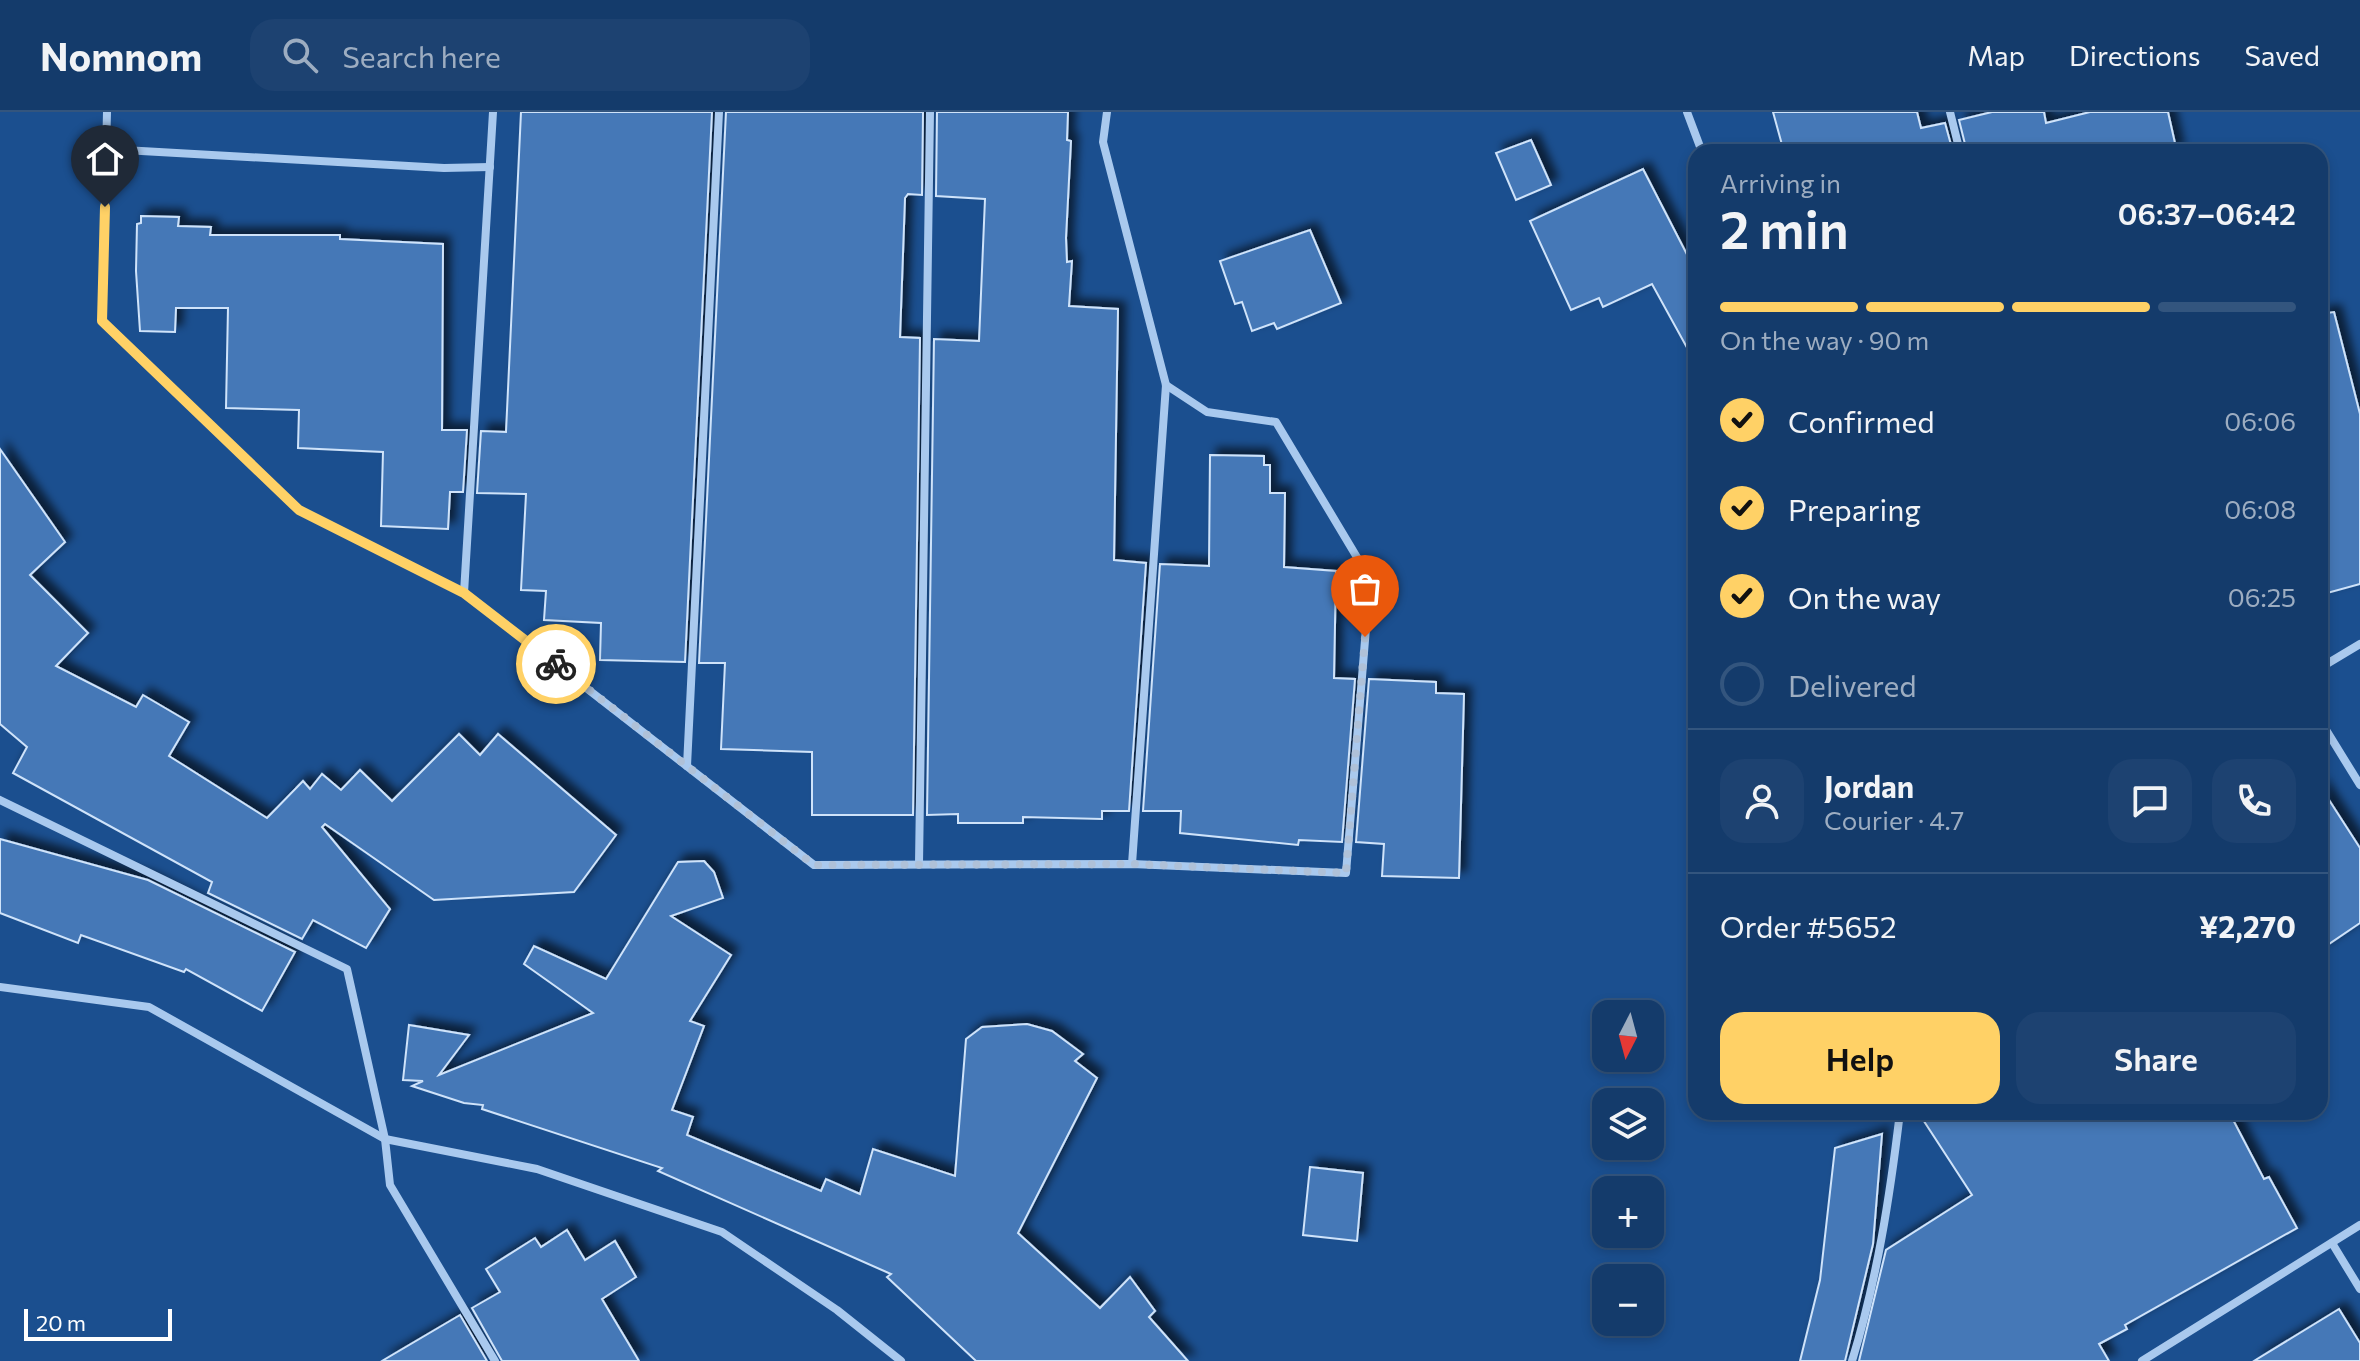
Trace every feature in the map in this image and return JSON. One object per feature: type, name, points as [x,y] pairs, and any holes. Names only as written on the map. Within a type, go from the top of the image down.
[{"type":"street","points":[[107,112],[102,321],[299,510],[464,593],[814,865],[1132,864],[1346,873],[1370,579],[1276,422],[1207,412],[1166,385]]},
{"type":"street","points":[[464,593],[493,112]]},
{"type":"street","points":[[687,766],[719,112]]},
{"type":"street","points":[[919,864],[930,112]]},
{"type":"street","points":[[1107,112],[1103,142],[1166,385],[1132,864]]},
{"type":"street","points":[[1687,112],[1699,144]]},
{"type":"street","points":[[1950,112],[1958,144]]},
{"type":"street","points":[[106,149],[444,168],[490,167]]},
{"type":"street","points":[[2328,663],[2360,644]]},
{"type":"street","points":[[2328,733],[2360,785]]},
{"type":"street","points":[[0,800],[347,969],[385,1139],[390,1185],[495,1361]]},
{"type":"street","points":[[0,987],[149,1007],[385,1139],[537,1169],[722,1232],[837,1310],[901,1361]]},
{"type":"street","points":[[1852,1361],[1868,1310],[1885,1222],[1899,1120]]},
{"type":"street","points":[[2142,1361],[2360,1225]]},
{"type":"street","points":[[2332,1243],[2360,1289]]},
{"type":"building","points":[[521,112],[712,112],[685,662],[600,660],[601,623],[544,620],[546,591],[521,590],[526,494],[477,493],[481,431],[506,432]]},
{"type":"building","points":[[726,112],[923,112],[922,195],[908,194],[905,198],[900,337],[920,338],[913,815],[812,815],[812,752],[721,749],[725,663],[699,663]]},
{"type":"building","points":[[937,112],[1068,112],[1067,140],[1071,141],[1066,238],[1067,262],[1072,261],[1069,306],[1118,309],[1114,560],[1146,563],[1129,811],[1102,811],[1102,819],[1023,817],[1023,823],[958,823],[958,814],[927,815],[934,339],[979,341],[985,199],[936,196]]},
{"type":"building","points":[[1773,112],[1917,112],[1921,128],[1945,123],[1951,144],[1782,144]]},
{"type":"building","points":[[1992,112],[2044,112],[2046,123],[2090,112],[2168,112],[2175,144],[1965,144],[1959,120]]},
{"type":"building","points":[[1531,140],[1551,185],[1516,200],[1496,153]]},
{"type":"building","points":[[1643,169],[1688,256],[1688,349],[1652,284],[1603,307],[1599,298],[1571,310],[1530,221]]},
{"type":"building","points":[[141,216],[179,217],[178,226],[211,227],[210,235],[340,235],[340,239],[443,244],[442,430],[467,430],[463,492],[450,492],[448,529],[381,526],[383,452],[298,448],[299,410],[226,408],[228,308],[176,308],[175,332],[140,331],[136,271],[137,224],[141,223]]},
{"type":"building","points":[[1310,230],[1341,303],[1277,329],[1274,323],[1252,331],[1242,302],[1235,304],[1220,261]]},
{"type":"building","points":[[2334,312],[2360,414],[2360,584],[2328,593],[2328,313]]},
{"type":"building","points":[[0,449],[65,542],[30,575],[88,633],[56,666],[136,707],[143,695],[189,722],[169,756],[267,818],[303,781],[310,789],[322,774],[341,790],[360,770],[392,801],[459,734],[480,755],[498,734],[616,835],[574,892],[434,900],[325,824],[322,827],[390,909],[366,948],[313,920],[302,939],[208,893],[212,882],[13,773],[27,747],[0,724]]},
{"type":"building","points":[[1210,455],[1264,456],[1264,465],[1270,465],[1270,493],[1285,493],[1284,567],[1336,571],[1334,678],[1355,679],[1342,842],[1299,840],[1298,845],[1180,833],[1181,811],[1143,811],[1160,564],[1209,566]]},
{"type":"building","points":[[1369,679],[1436,682],[1436,693],[1464,694],[1459,878],[1382,876],[1384,844],[1356,842]]},
{"type":"building","points":[[2328,798],[2360,848],[2360,923],[2328,945]]},
{"type":"building","points":[[0,839],[148,880],[295,952],[262,1011],[186,969],[184,972],[81,935],[78,943],[0,913]]},
{"type":"building","points":[[704,861],[714,872],[723,898],[671,916],[731,955],[690,1021],[704,1026],[672,1110],[693,1117],[687,1135],[821,1191],[826,1179],[860,1194],[873,1149],[955,1176],[966,1039],[982,1027],[1027,1024],[1052,1031],[1083,1054],[1075,1061],[1097,1078],[1018,1233],[1100,1308],[1130,1277],[1155,1311],[1149,1317],[1188,1361],[976,1361],[887,1277],[891,1274],[658,1171],[662,1168],[482,1109],[483,1105],[464,1103],[412,1086],[423,1081],[403,1080],[409,1025],[469,1035],[439,1075],[593,1013],[524,964],[534,946],[606,979],[678,862]]},
{"type":"building","points":[[1923,1120],[2233,1120],[2264,1179],[2269,1177],[2297,1228],[2125,1325],[2127,1329],[2099,1344],[2109,1361],[1859,1361],[1886,1250],[1972,1195]]},
{"type":"building","points":[[1882,1134],[1873,1244],[1845,1361],[1800,1361],[1820,1280],[1835,1148]]},
{"type":"building","points":[[1310,1167],[1363,1173],[1357,1241],[1303,1235]]},
{"type":"building","points":[[567,1230],[585,1260],[615,1241],[636,1277],[602,1299],[639,1361],[502,1361],[472,1308],[500,1292],[486,1269],[535,1238],[541,1247]]},
{"type":"building","points":[[2339,1309],[2360,1343],[2360,1361],[2254,1361]]},
{"type":"building","points":[[460,1315],[487,1361],[382,1361]]},
{"type":"way so far","points":[[556,664],[814,865],[1132,864],[1346,873],[1365,637]]},
{"type":"route","points":[[105,207],[102,321],[299,510],[464,593],[556,664]]}]
